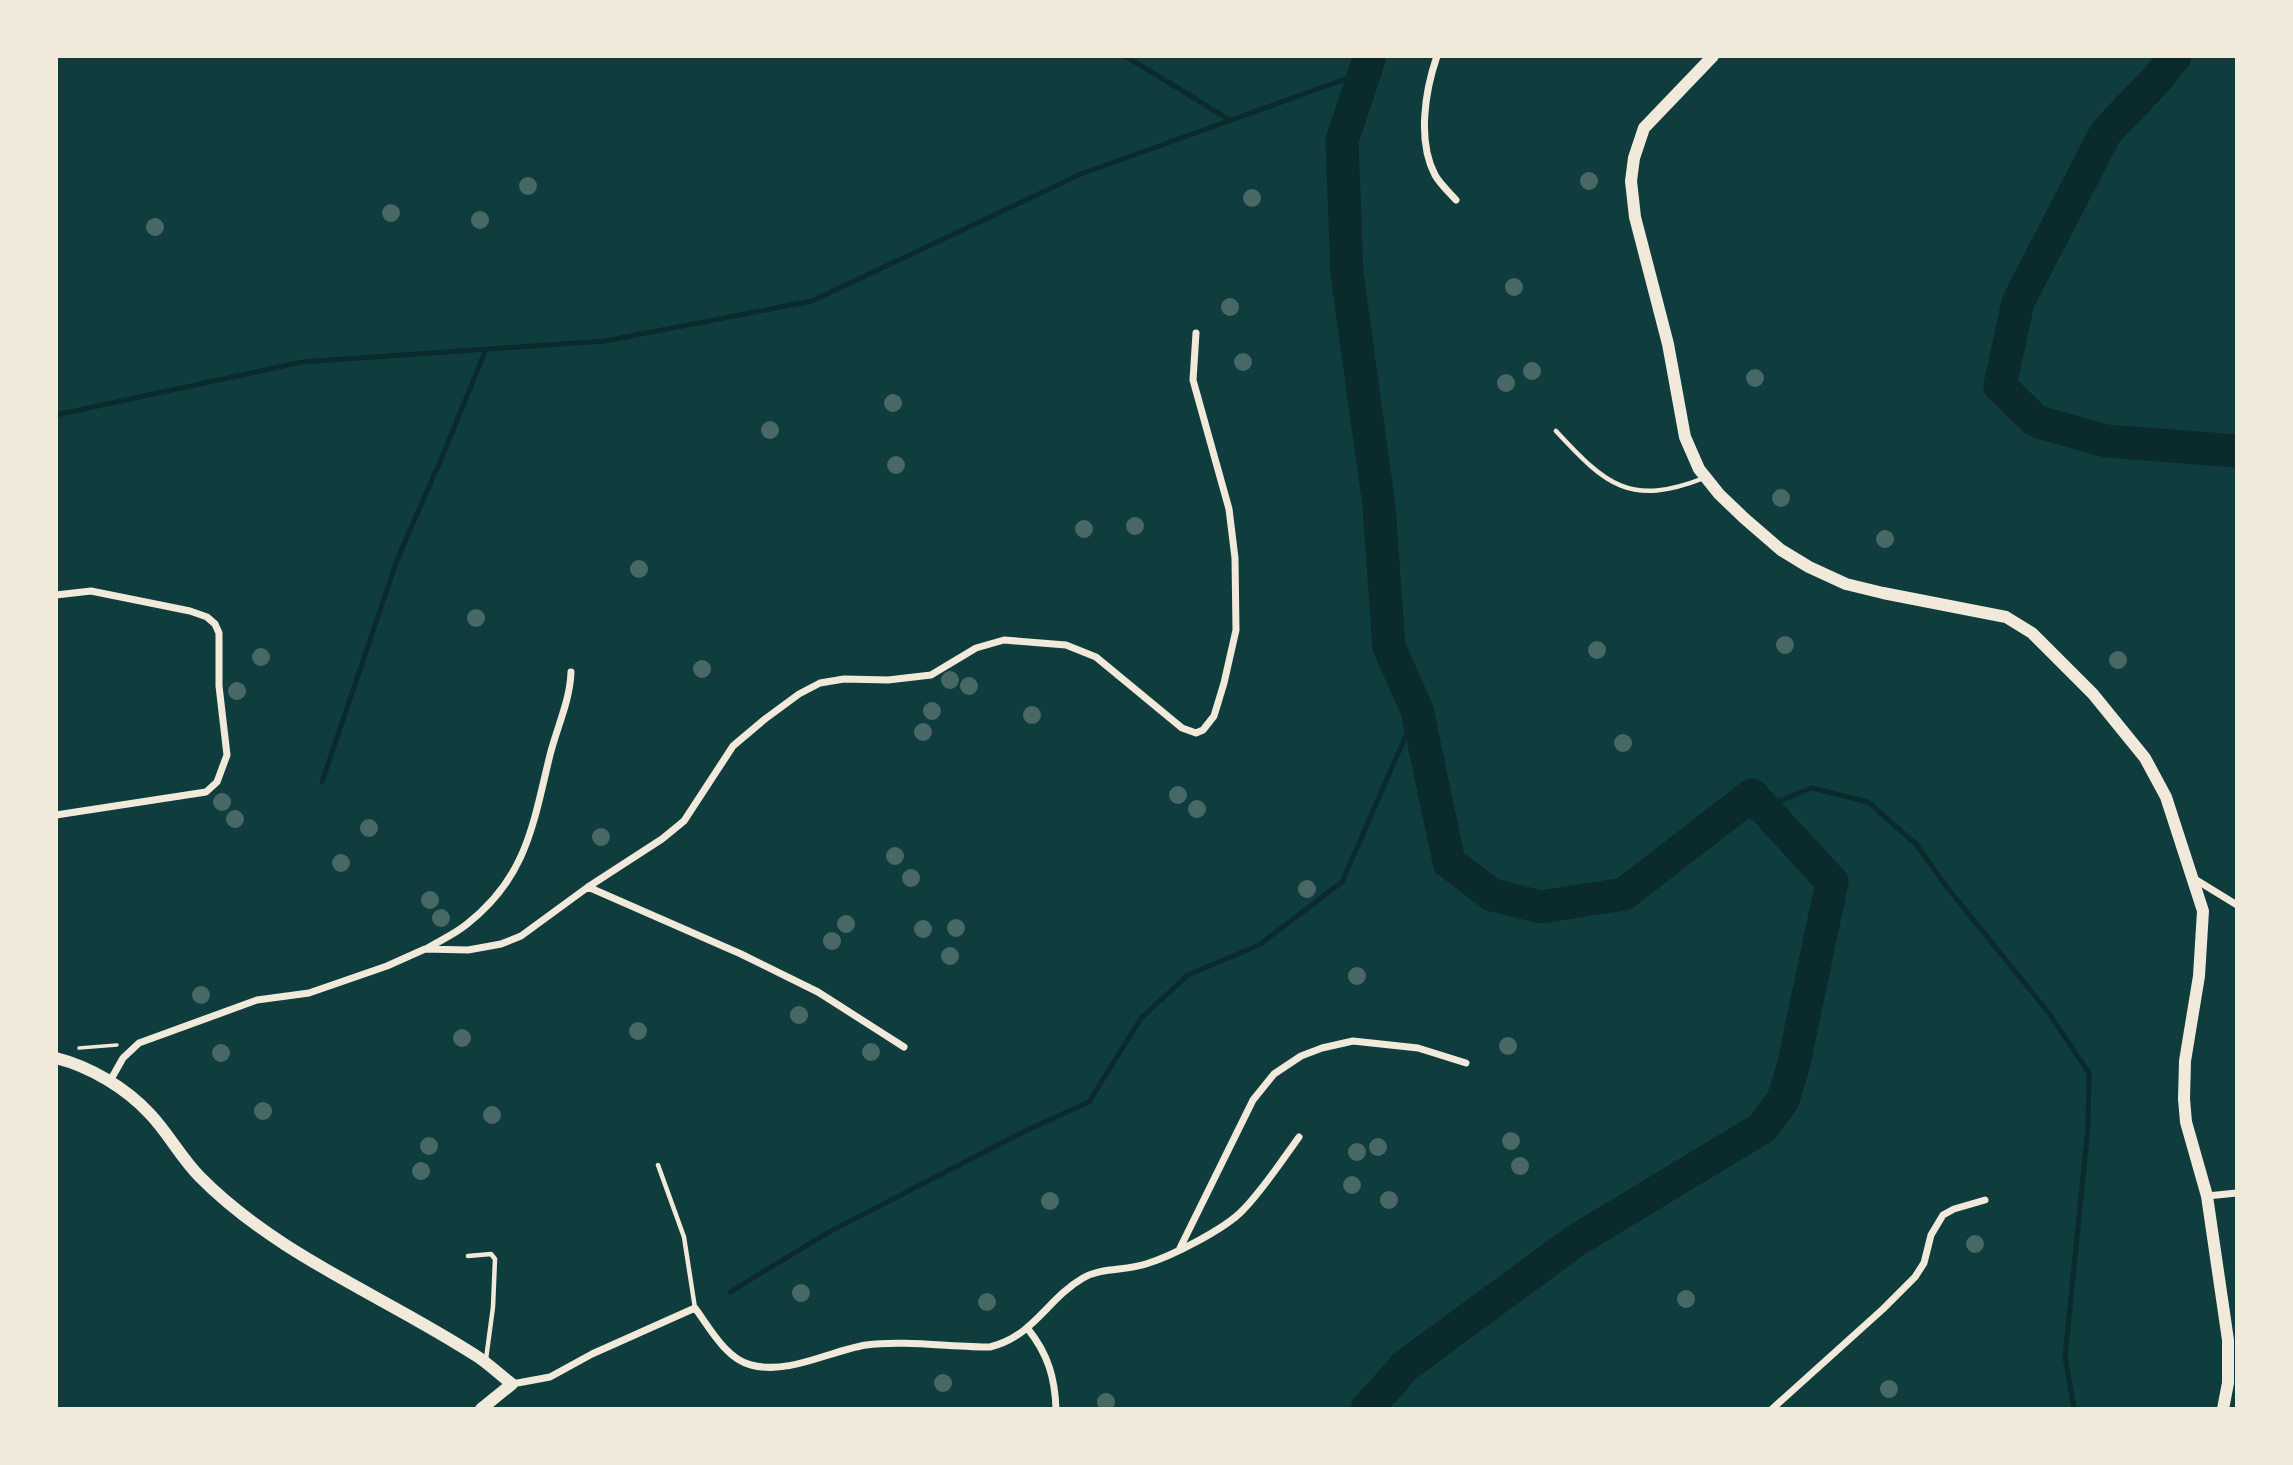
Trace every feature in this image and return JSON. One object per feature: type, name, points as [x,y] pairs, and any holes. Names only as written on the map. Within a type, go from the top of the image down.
[{"type":"street","points":[[1437,56],[1425,114],[1427,155],[1436,177],[1457,200]]},
{"type":"street","points":[[1713,56],[1644,128],[1630,181],[1635,217],[1668,344],[1685,438],[1705,478],[1772,542],[1809,567],[1846,584],[2006,617],[2032,633],[2093,694],[2145,758],[2166,797],[2203,911],[2203,943],[2185,1060],[2184,1099],[2186,1122],[2207,1196],[2228,1340],[2228,1383],[2223,1409]]},
{"type":"street","points":[[425,949],[468,950],[501,944],[521,936],[684,821],[733,746],[774,712],[820,683],[844,679],[888,680],[923,677],[948,666],[976,648],[1004,640],[1066,645],[1097,657],[1182,728],[1196,733],[1203,730],[1213,716],[1224,683],[1236,630],[1235,558],[1229,509],[1193,380],[1196,333]]},
{"type":"street","points":[[56,595],[72,592],[101,593],[190,611],[215,624],[219,633],[219,686],[227,755],[217,782],[206,792],[56,815]]},
{"type":"street","points":[[110,1081],[123,1058],[139,1043],[257,1000],[309,993],[387,966],[425,949],[465,926],[509,882],[521,859],[543,792],[570,689],[571,672]]},
{"type":"street","points":[[2192,878],[2237,905]]},
{"type":"street","points":[[588,887],[670,921],[807,987],[904,1047]]},
{"type":"street","points":[[1180,1249],[1253,1100],[1274,1074],[1301,1056],[1353,1041],[1418,1048],[1466,1063]]},
{"type":"street","points":[[56,1058],[110,1081],[131,1096],[152,1116],[183,1159],[233,1208],[279,1239],[486,1363],[512,1384]]},
{"type":"street","points":[[481,1409],[512,1384],[550,1377],[592,1354],[695,1308],[733,1355],[749,1365],[787,1365],[868,1345],[990,1347],[1007,1343],[1028,1329],[1081,1279],[1094,1272],[1143,1265],[1180,1249],[1241,1212],[1298,1137]]},
{"type":"street","points":[[2207,1196],[2237,1193]]},
{"type":"street","points":[[1772,1409],[1883,1309],[1914,1277],[1924,1263],[1931,1235],[1943,1215],[1985,1200]]},
{"type":"street","points":[[1028,1329],[1044,1352],[1052,1370],[1056,1409]]},
{"type":"lane","points":[[1556,431],[1584,462],[1607,481],[1626,488],[1648,493],[1676,489],[1705,478]]},
{"type":"lane","points":[[658,1165],[684,1237],[695,1308]]},
{"type":"lane","points":[[468,1256],[486,1253],[495,1259],[494,1307],[486,1363]]},
{"type":"path","points":[[68,1048],[139,1043]]},
{"type":"building","points":[[1585,172],[1593,172],[1598,181],[1596,188],[1585,190],[1580,185],[1580,177]]},
{"type":"building","points":[[524,177],[532,177],[537,186],[535,193],[524,195],[519,190],[519,182]]},
{"type":"building","points":[[1248,189],[1256,189],[1261,198],[1259,205],[1248,207],[1243,202],[1243,194]]},
{"type":"building","points":[[387,204],[395,204],[400,213],[398,220],[387,222],[382,217],[382,209]]},
{"type":"building","points":[[476,211],[484,211],[489,220],[487,227],[476,229],[471,224],[471,216]]},
{"type":"building","points":[[151,218],[159,218],[164,227],[162,234],[151,236],[146,231],[146,223]]},
{"type":"building","points":[[1510,278],[1518,278],[1523,287],[1521,294],[1510,296],[1505,291],[1505,283]]},
{"type":"building","points":[[1226,298],[1234,298],[1239,307],[1237,314],[1226,316],[1221,311],[1221,303]]},
{"type":"building","points":[[1239,353],[1247,353],[1252,362],[1250,369],[1239,371],[1234,366],[1234,358]]},
{"type":"building","points":[[1528,362],[1536,362],[1541,371],[1539,378],[1528,380],[1523,375],[1523,367]]},
{"type":"building","points":[[1751,369],[1759,369],[1764,378],[1762,385],[1751,387],[1746,382],[1746,374]]},
{"type":"building","points":[[1502,374],[1510,374],[1515,383],[1513,390],[1502,392],[1497,387],[1497,379]]},
{"type":"building","points":[[889,394],[897,394],[902,403],[900,410],[889,412],[884,407],[884,399]]},
{"type":"building","points":[[766,421],[774,421],[779,430],[777,437],[766,439],[761,434],[761,426]]},
{"type":"building","points":[[892,456],[900,456],[905,465],[903,472],[892,474],[887,469],[887,461]]},
{"type":"building","points":[[1777,489],[1785,489],[1790,498],[1788,505],[1777,507],[1772,502],[1772,494]]},
{"type":"building","points":[[1131,517],[1139,517],[1144,526],[1142,533],[1131,535],[1126,530],[1126,522]]},
{"type":"building","points":[[1080,520],[1088,520],[1093,529],[1091,536],[1080,538],[1075,533],[1075,525]]},
{"type":"building","points":[[1881,530],[1889,530],[1894,539],[1892,546],[1881,548],[1876,543],[1876,535]]},
{"type":"building","points":[[635,560],[643,560],[648,569],[646,576],[635,578],[630,573],[630,565]]},
{"type":"building","points":[[472,609],[480,609],[485,618],[483,625],[472,627],[467,622],[467,614]]},
{"type":"building","points":[[1781,636],[1789,636],[1794,645],[1792,652],[1781,654],[1776,649],[1776,641]]},
{"type":"building","points":[[1593,641],[1601,641],[1606,650],[1604,657],[1593,659],[1588,654],[1588,646]]},
{"type":"building","points":[[257,648],[265,648],[270,657],[268,664],[257,666],[252,661],[252,653]]},
{"type":"building","points":[[2114,651],[2122,651],[2127,660],[2125,667],[2114,669],[2109,664],[2109,656]]},
{"type":"building","points":[[698,660],[706,660],[711,669],[709,676],[698,678],[693,673],[693,665]]},
{"type":"building","points":[[946,671],[954,671],[959,680],[957,687],[946,689],[941,684],[941,676]]},
{"type":"building","points":[[965,677],[973,677],[978,686],[976,693],[965,695],[960,690],[960,682]]},
{"type":"building","points":[[233,682],[241,682],[246,691],[244,698],[233,700],[228,695],[228,687]]},
{"type":"building","points":[[928,702],[936,702],[941,711],[939,718],[928,720],[923,715],[923,707]]},
{"type":"building","points":[[1028,706],[1036,706],[1041,715],[1039,722],[1028,724],[1023,719],[1023,711]]},
{"type":"building","points":[[919,723],[927,723],[932,732],[930,739],[919,741],[914,736],[914,728]]},
{"type":"building","points":[[1619,734],[1627,734],[1632,743],[1630,750],[1619,752],[1614,747],[1614,739]]},
{"type":"building","points":[[1174,786],[1182,786],[1187,795],[1185,802],[1174,804],[1169,799],[1169,791]]},
{"type":"building","points":[[218,793],[226,793],[231,802],[229,809],[218,811],[213,806],[213,798]]},
{"type":"building","points":[[1193,800],[1201,800],[1206,809],[1204,816],[1193,818],[1188,813],[1188,805]]},
{"type":"building","points":[[231,810],[239,810],[244,819],[242,826],[231,828],[226,823],[226,815]]},
{"type":"building","points":[[365,819],[373,819],[378,828],[376,835],[365,837],[360,832],[360,824]]},
{"type":"building","points":[[597,828],[605,828],[610,837],[608,844],[597,846],[592,841],[592,833]]},
{"type":"building","points":[[891,847],[899,847],[904,856],[902,863],[891,865],[886,860],[886,852]]},
{"type":"building","points":[[337,854],[345,854],[350,863],[348,870],[337,872],[332,867],[332,859]]},
{"type":"building","points":[[907,869],[915,869],[920,878],[918,885],[907,887],[902,882],[902,874]]},
{"type":"building","points":[[1303,880],[1311,880],[1316,889],[1314,896],[1303,898],[1298,893],[1298,885]]},
{"type":"building","points":[[426,891],[434,891],[439,900],[437,907],[426,909],[421,904],[421,896]]},
{"type":"building","points":[[437,909],[445,909],[450,918],[448,925],[437,927],[432,922],[432,914]]},
{"type":"building","points":[[842,915],[850,915],[855,924],[853,931],[842,933],[837,928],[837,920]]},
{"type":"building","points":[[952,919],[960,919],[965,928],[963,935],[952,937],[947,932],[947,924]]},
{"type":"building","points":[[919,920],[927,920],[932,929],[930,936],[919,938],[914,933],[914,925]]},
{"type":"building","points":[[828,932],[836,932],[841,941],[839,948],[828,950],[823,945],[823,937]]},
{"type":"building","points":[[946,947],[954,947],[959,956],[957,963],[946,965],[941,960],[941,952]]},
{"type":"building","points":[[1353,967],[1361,967],[1366,976],[1364,983],[1353,985],[1348,980],[1348,972]]},
{"type":"building","points":[[197,986],[205,986],[210,995],[208,1002],[197,1004],[192,999],[192,991]]},
{"type":"building","points":[[795,1006],[803,1006],[808,1015],[806,1022],[795,1024],[790,1019],[790,1011]]},
{"type":"building","points":[[634,1022],[642,1022],[647,1031],[645,1038],[634,1040],[629,1035],[629,1027]]},
{"type":"building","points":[[458,1029],[466,1029],[471,1038],[469,1045],[458,1047],[453,1042],[453,1034]]},
{"type":"building","points":[[1504,1037],[1512,1037],[1517,1046],[1515,1053],[1504,1055],[1499,1050],[1499,1042]]},
{"type":"building","points":[[867,1043],[875,1043],[880,1052],[878,1059],[867,1061],[862,1056],[862,1048]]},
{"type":"building","points":[[217,1044],[225,1044],[230,1053],[228,1060],[217,1062],[212,1057],[212,1049]]},
{"type":"building","points":[[259,1102],[267,1102],[272,1111],[270,1118],[259,1120],[254,1115],[254,1107]]},
{"type":"building","points":[[488,1106],[496,1106],[501,1115],[499,1122],[488,1124],[483,1119],[483,1111]]},
{"type":"building","points":[[1507,1132],[1515,1132],[1520,1141],[1518,1148],[1507,1150],[1502,1145],[1502,1137]]},
{"type":"building","points":[[425,1137],[433,1137],[438,1146],[436,1153],[425,1155],[420,1150],[420,1142]]},
{"type":"building","points":[[1374,1138],[1382,1138],[1387,1147],[1385,1154],[1374,1156],[1369,1151],[1369,1143]]},
{"type":"building","points":[[1353,1143],[1361,1143],[1366,1152],[1364,1159],[1353,1161],[1348,1156],[1348,1148]]},
{"type":"building","points":[[1516,1157],[1524,1157],[1529,1166],[1527,1173],[1516,1175],[1511,1170],[1511,1162]]},
{"type":"building","points":[[417,1162],[425,1162],[430,1171],[428,1178],[417,1180],[412,1175],[412,1167]]},
{"type":"building","points":[[1348,1176],[1356,1176],[1361,1185],[1359,1192],[1348,1194],[1343,1189],[1343,1181]]},
{"type":"building","points":[[1385,1191],[1393,1191],[1398,1200],[1396,1207],[1385,1209],[1380,1204],[1380,1196]]},
{"type":"building","points":[[1046,1192],[1054,1192],[1059,1201],[1057,1208],[1046,1210],[1041,1205],[1041,1197]]},
{"type":"building","points":[[1971,1235],[1979,1235],[1984,1244],[1982,1251],[1971,1253],[1966,1248],[1966,1240]]},
{"type":"building","points":[[797,1284],[805,1284],[810,1293],[808,1300],[797,1302],[792,1297],[792,1289]]},
{"type":"building","points":[[1682,1290],[1690,1290],[1695,1299],[1693,1306],[1682,1308],[1677,1303],[1677,1295]]},
{"type":"building","points":[[983,1293],[991,1293],[996,1302],[994,1309],[983,1311],[978,1306],[978,1298]]},
{"type":"building","points":[[939,1374],[947,1374],[952,1383],[950,1390],[939,1392],[934,1387],[934,1379]]},
{"type":"building","points":[[1885,1380],[1893,1380],[1898,1389],[1896,1396],[1885,1398],[1880,1393],[1880,1385]]},
{"type":"building","points":[[1106,1393],[1112,1396],[1115,1402],[1112,1408],[1106,1411],[1100,1408],[1097,1402],[1100,1396]]},
{"type":"waterway","points":[[1125,56],[1230,120]]},
{"type":"waterway","points":[[1367,1409],[1405,1366],[1575,1241],[1762,1128],[1783,1100],[1793,1067],[1832,882],[1752,795],[1624,894],[1541,907],[1492,895],[1449,862],[1417,710],[1389,647],[1379,506],[1347,274],[1342,141],[1370,56]]},
{"type":"waterway","points":[[2175,56],[2158,78],[2106,132],[2018,302],[2000,386],[2036,421],[2106,441],[2237,451]]},
{"type":"waterway","points":[[56,415],[302,362],[605,341],[812,301],[1081,174],[1365,72]]},
{"type":"waterway","points":[[322,782],[397,560],[486,349]]},
{"type":"waterway","points":[[730,1292],[829,1232],[1023,1132],[1089,1102],[1141,1018],[1188,975],[1259,945],[1342,882],[1417,710]]},
{"type":"waterway","points":[[1763,808],[1812,788],[1868,802],[1916,844],[1946,886],[2048,1012],[2089,1073],[2088,1127],[2065,1357],[2074,1409]]}]
